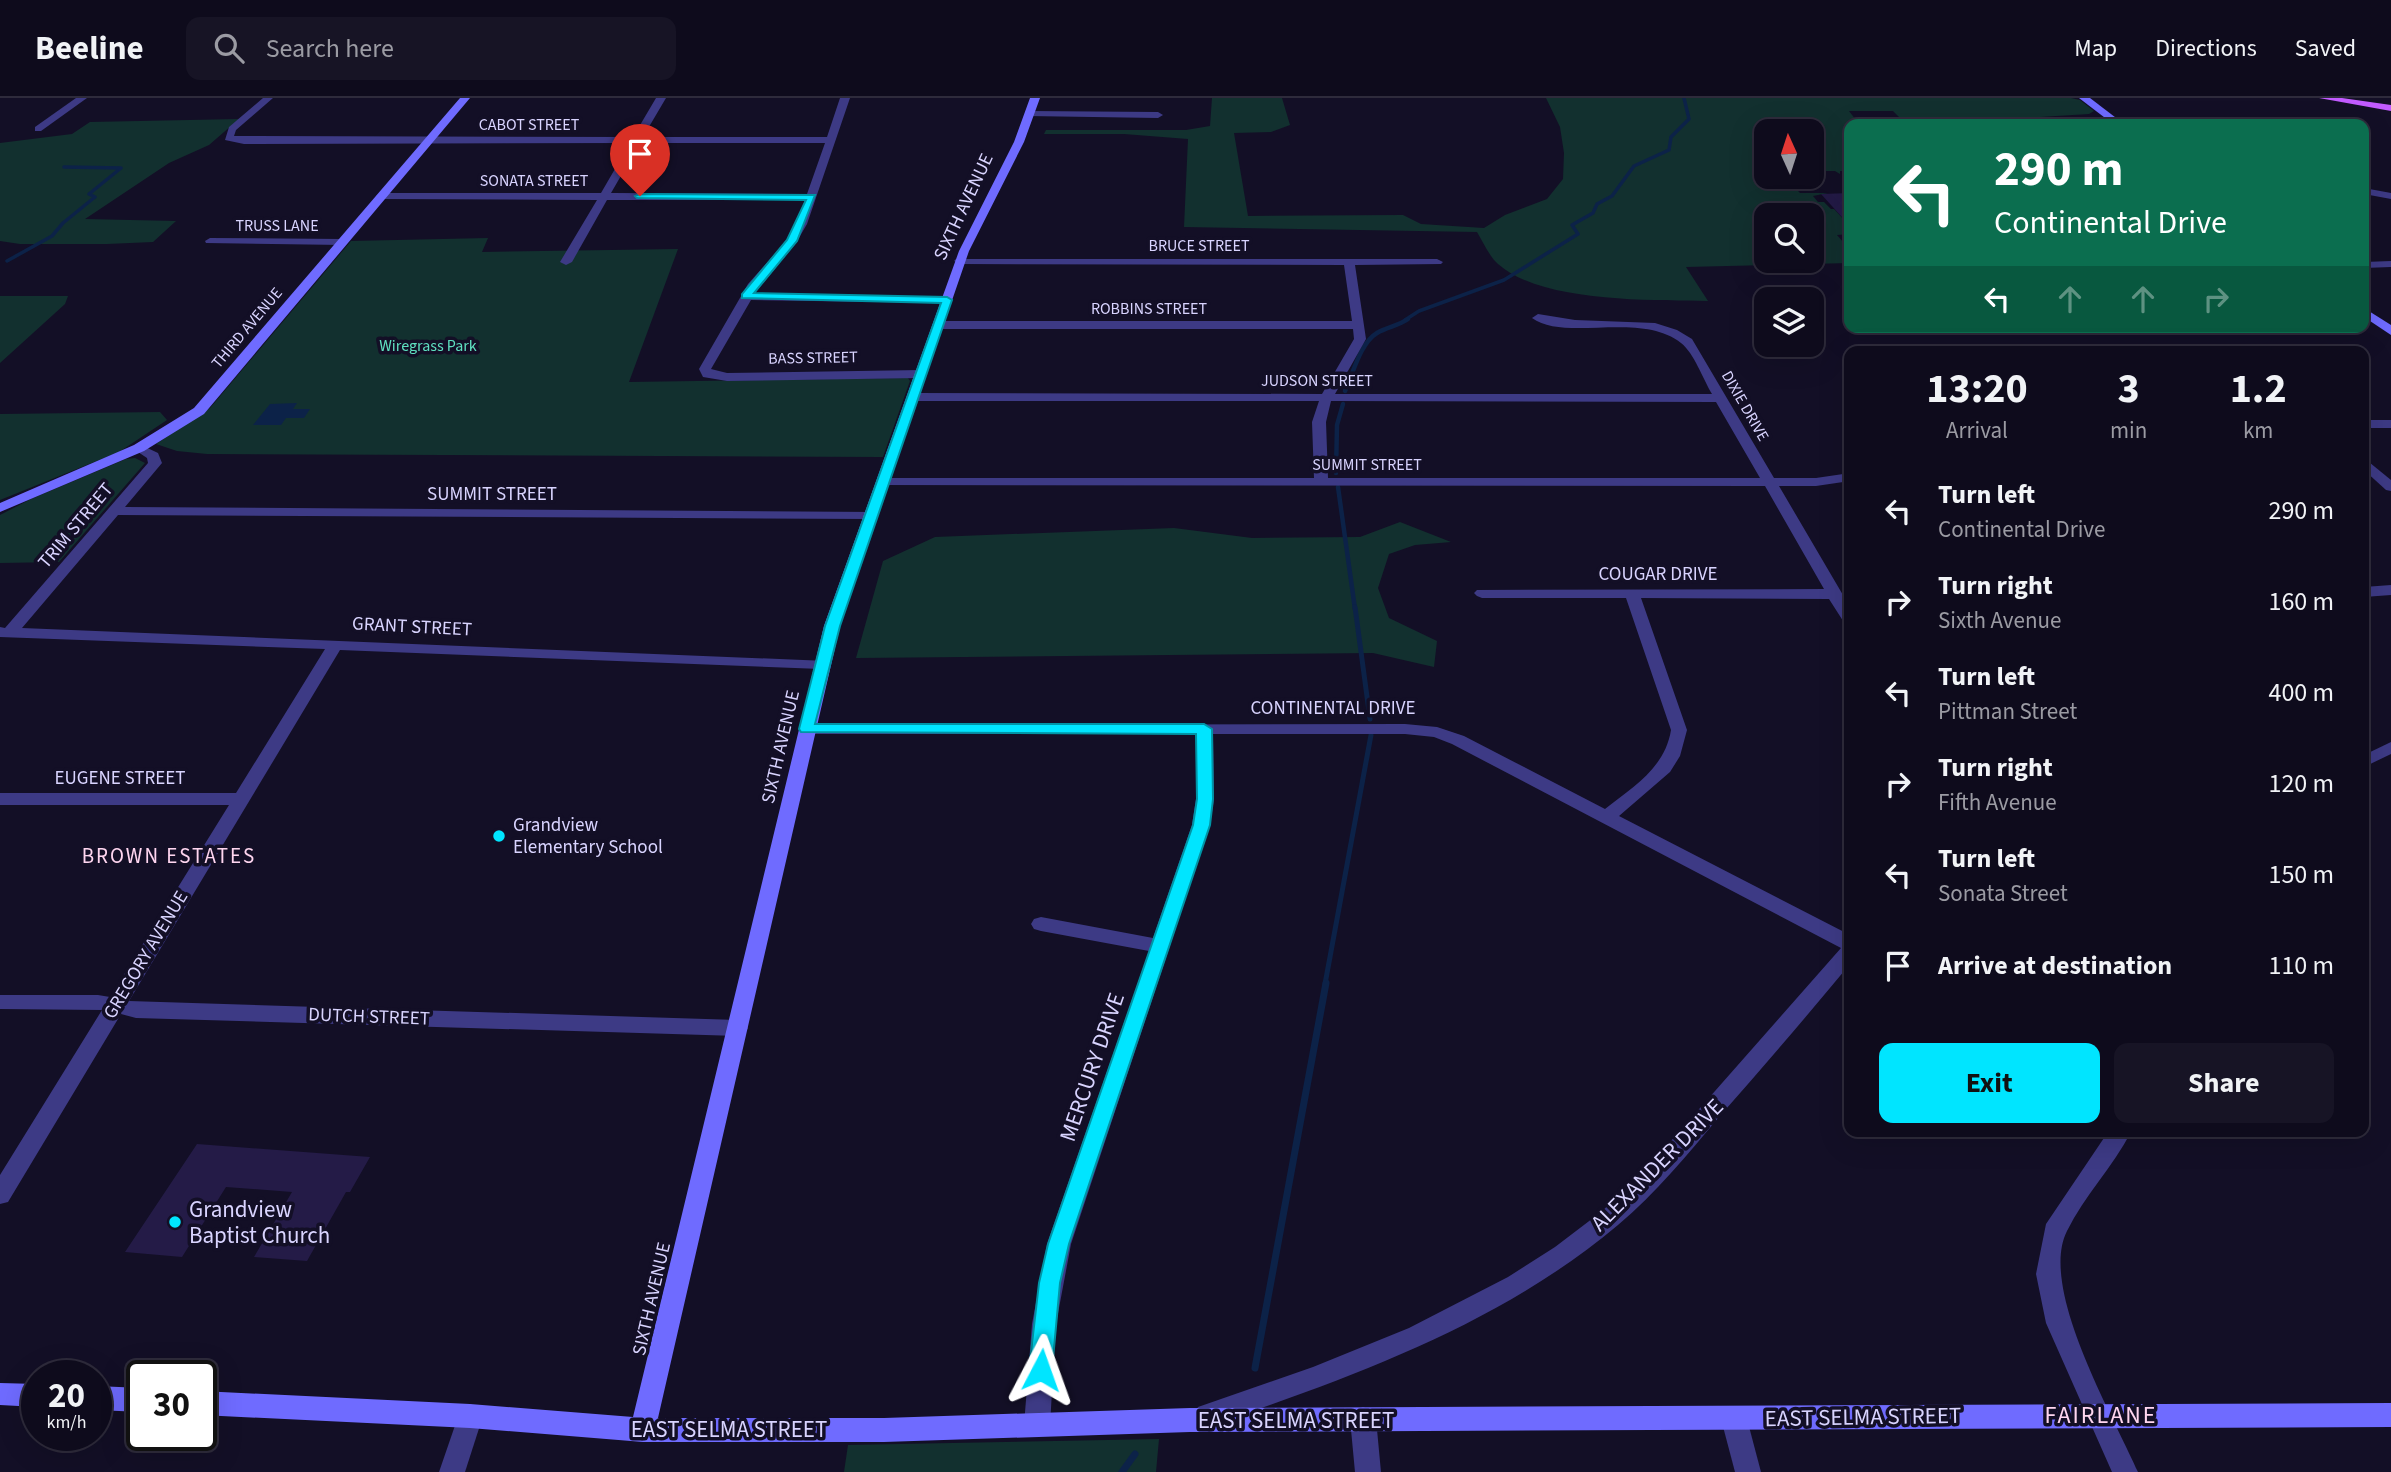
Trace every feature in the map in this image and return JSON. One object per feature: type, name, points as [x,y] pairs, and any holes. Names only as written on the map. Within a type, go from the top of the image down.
[{"type":"main road","points":[[2324,98],[2391,108]]},
{"type":"main road","points":[[2374,98],[2391,101]]},
{"type":"street","points":[[38,128],[82,98]]},
{"type":"street","name":"CABOT STREET","points":[[268,98],[232,129],[228,138],[244,141],[831,140]]},
{"type":"street","name":"THIRD AVENUE","points":[[0,508],[139,448],[177,426],[202,407],[465,98]]},
{"type":"street","points":[[566,262],[661,98]]},
{"type":"street","points":[[746,296],[792,241],[812,197],[845,98]]},
{"type":"street","points":[[2084,98],[2112,119]]},
{"type":"street","points":[[1032,106],[1158,115]]},
{"type":"street","name":"SIXTH AVENUE","points":[[643,1430],[821,664],[960,261],[976,223],[1019,142],[1032,106]]},
{"type":"street","points":[[2369,192],[2391,196]]},
{"type":"street","name":"SONATA STREET","points":[[382,196],[812,197]]},
{"type":"street","name":"TRUSS LANE","points":[[210,241],[343,242]]},
{"type":"street","name":"BRUCE STREET","points":[[960,261],[1437,262]]},
{"type":"street","points":[[1321,482],[1318,436],[1326,398],[1360,339],[1349,262]]},
{"type":"street","points":[[2369,265],[2391,264]]},
{"type":"street","points":[[746,296],[947,300]]},
{"type":"street","name":"BASS STREET","points":[[746,296],[705,369],[707,374],[727,377],[921,374]]},
{"type":"street","points":[[2369,314],[2391,331]]},
{"type":"street","name":"DIXIE DRIVE","points":[[1538,318],[1557,324],[1643,326],[1673,333],[1688,342],[1844,611]]},
{"type":"street","name":"ROBBINS STREET","points":[[938,325],[1359,325]]},
{"type":"street","name":"JUDSON STREET","points":[[913,397],[1720,398]]},
{"type":"street","points":[[2369,424],[2391,424]]},
{"type":"street","name":"TRIM STREET","points":[[5,632],[155,463],[153,456],[139,448]]},
{"type":"street","points":[[2369,467],[2391,487]]},
{"type":"street","name":"SUMMIT STREET","points":[[883,482],[1816,482],[1844,478]]},
{"type":"street","name":"SUMMIT STREET","points":[[114,511],[871,516]]},
{"type":"street","points":[[2369,592],[2391,590]]},
{"type":"street","name":"COUGAR DRIVE","points":[[1482,593],[1834,594]]},
{"type":"street","points":[[1607,817],[1670,762],[1679,738],[1679,730],[1632,594]]},
{"type":"street","name":"GRANT STREET","points":[[5,632],[821,664]]},
{"type":"street","name":"GREGORY AVENUE","points":[[0,1195],[336,645]]},
{"type":"street","name":"CONTINENTAL DRIVE","points":[[807,729],[1405,729],[1437,732],[1458,740],[1844,941]]},
{"type":"street","name":"MERCURY DRIVE","points":[[1037,1425],[1044,1324],[1059,1244],[1201,825],[1205,799],[1204,729]]},
{"type":"street","points":[[2369,759],[2391,747]]},
{"type":"street","name":"EUGENE STREET","points":[[0,799],[241,799]]},
{"type":"street","points":[[1041,924],[1161,946]]},
{"type":"street","name":"ALEXANDER DRIVE","points":[[1190,1420],[1273,1393],[1429,1331],[1479,1308],[1571,1249],[1611,1217],[1674,1154],[1844,958]]},
{"type":"street","name":"DUTCH STREET","points":[[0,1002],[99,1002],[150,1011],[738,1028]]},
{"type":"street","points":[[2117,1137],[2054,1231],[2048,1274],[2058,1323],[2125,1472]]},
{"type":"street","points":[[0,1394],[21,1395]]},
{"type":"street","name":"EAST SELMA STREET","points":[[217,1404],[470,1416],[643,1430],[884,1430],[1190,1420],[2391,1415]]},
{"type":"street","points":[[452,1472],[470,1416]]},
{"type":"street","points":[[1363,1419],[1368,1472]]},
{"type":"street","points":[[1734,1419],[1748,1472]]},
{"type":"green space","points":[[1212,98],[1282,98],[1290,125],[1271,132],[1234,133],[1248,216],[1403,215],[1421,224],[1484,228],[1505,215],[1547,199],[1563,179],[1564,153],[1560,127],[1546,98],[2071,98],[2080,100],[2094,111],[2089,114],[2006,119],[1901,119],[1893,111],[1849,111],[1855,119],[1844,119],[1844,171],[1840,171],[1840,174],[1824,171],[1824,119],[1754,119],[1754,189],[1796,189],[1800,193],[1828,193],[1813,196],[1818,202],[1824,202],[1834,209],[1844,220],[1844,234],[1837,235],[1844,243],[1844,263],[1824,264],[1824,203],[1754,203],[1754,265],[1686,267],[1708,301],[1598,297],[1541,286],[1517,277],[1498,264],[1477,232],[1184,227],[1188,139],[1124,134],[1044,134],[1046,130],[1186,130],[1210,126]]},
{"type":"green space","points":[[239,119],[209,145],[169,163],[85,219],[176,221],[153,242],[20,244],[0,241],[0,143],[72,134],[90,122]]},
{"type":"green space","name":"Wiregrass Park","points":[[488,238],[482,252],[678,249],[629,382],[908,378],[910,381],[883,457],[207,454],[177,451],[156,444],[210,408],[351,241]]},
{"type":"green space","points":[[0,296],[68,296],[65,304],[0,363]]},
{"type":"green space","points":[[160,412],[167,420],[119,452],[0,500],[0,414]]},
{"type":"green space","points":[[135,458],[145,463],[59,562],[0,563],[0,515],[31,499],[126,459]]},
{"type":"green space","points":[[1400,522],[1451,542],[1415,545],[1389,554],[1378,588],[1389,618],[1437,641],[1434,667],[1373,653],[856,658],[883,561],[935,537],[1174,528],[1252,538],[1360,537]]},
{"type":"green space","points":[[1159,1439],[1156,1472],[844,1472],[848,1445]]},
{"type":"water","points":[[297,403],[293,409],[310,409],[304,418],[286,418],[281,425],[253,425],[270,404]]},
{"type":"building","points":[[1844,193],[1844,219],[1821,194]]},
{"type":"building","name":"Grandview Baptist Church","points":[[197,1144],[370,1157],[350,1192],[346,1192],[307,1261],[254,1257],[292,1192],[226,1187],[182,1257],[125,1252]]},
{"type":"waterway","points":[[1405,320],[1419,311],[1504,280],[1578,234],[1572,225],[1593,213],[1597,204],[1612,196],[1634,166],[1669,150],[1671,137],[1689,119],[1684,98]]},
{"type":"waterway","points":[[7,261],[52,236],[63,223],[95,197],[89,194],[121,168],[64,167]]},
{"type":"waterway","points":[[1345,391],[1362,351],[1371,338],[1408,319]]},
{"type":"waterway","points":[[1336,473],[1337,425],[1343,404]]},
{"type":"waterway","points":[[1338,487],[1355,609]]},
{"type":"waterway","points":[[1355,607],[1370,719]]},
{"type":"waterway","points":[[1325,984],[1371,735]]},
{"type":"waterway","points":[[1255,1368],[1326,983]]},
{"type":"waterway","points":[[1122,1472],[1135,1454]]},
{"type":"place","name":"Grandview Elementary School","points":[[499,836]]},
{"type":"place","name":"Grandview Baptist Church","points":[[175,1222]]},
{"type":"district","name":"BROWN ESTATES","points":[[169,856]]},
{"type":"district","name":"FAIRLANE","points":[[2101,1415]]},
{"type":"route","points":[[640,196],[812,197],[792,241],[746,296],[947,300],[832,626],[807,729],[1204,729],[1205,799],[1201,825],[1059,1244],[1044,1324],[1041,1370]]}]
